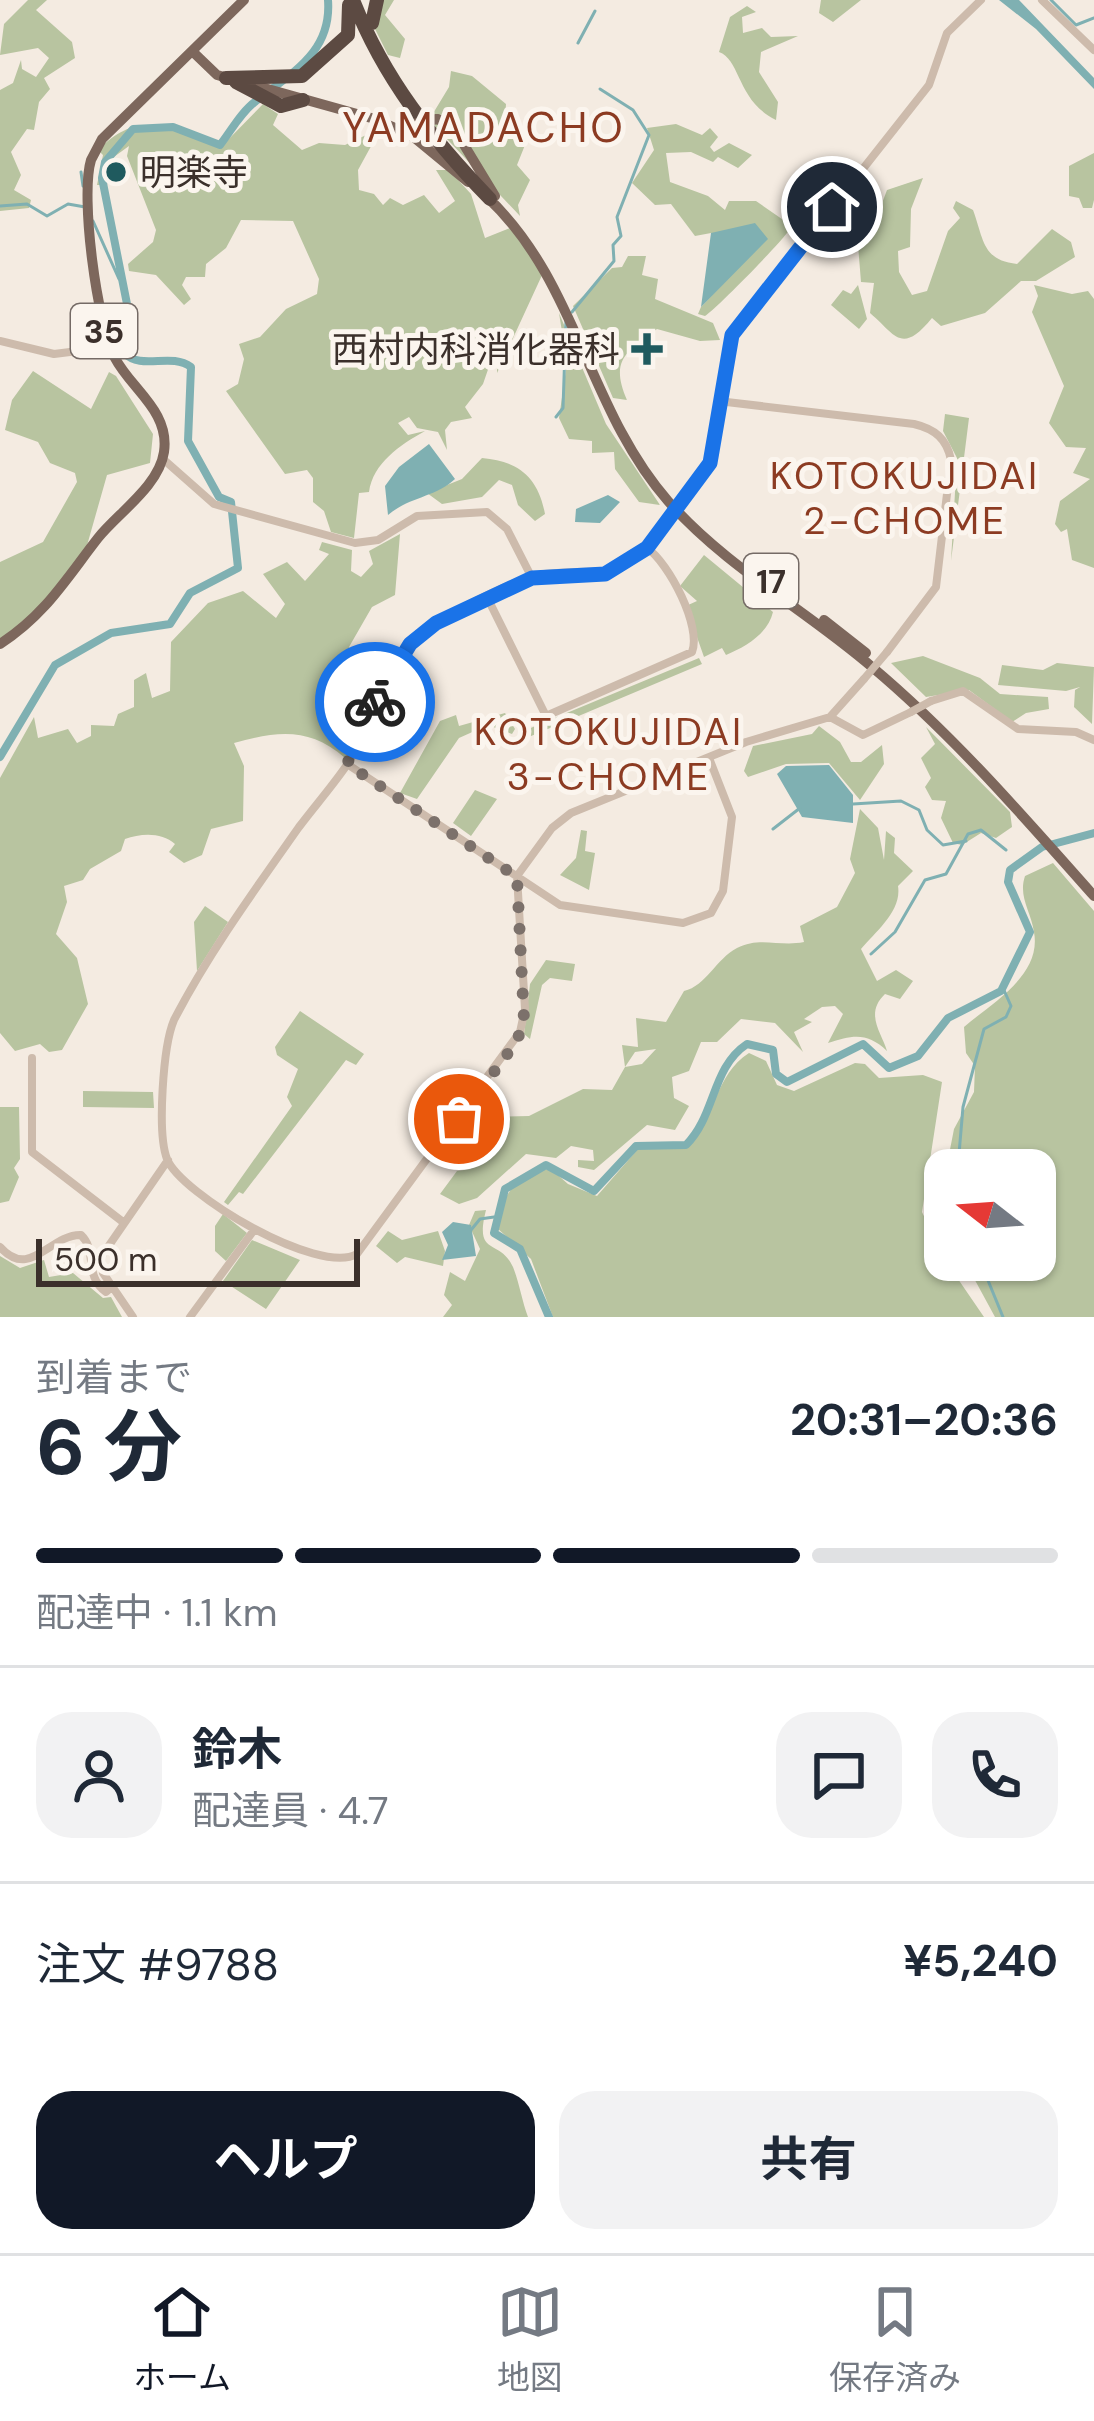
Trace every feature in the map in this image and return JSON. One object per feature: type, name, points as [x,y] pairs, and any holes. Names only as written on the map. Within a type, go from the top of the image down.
[{"type":"highway","name":"17","points":[[353,0],[402,92],[492,197]]},
{"type":"highway","points":[[226,78],[262,84],[302,76],[348,35],[353,0]]},
{"type":"highway","points":[[262,84],[286,107],[305,96],[318,69],[367,28],[377,0]]},
{"type":"main road","name":"35","points":[[166,462],[158,417],[110,347],[99,314],[88,168],[102,139],[244,0]]},
{"type":"main road","points":[[192,51],[226,78]]},
{"type":"main road","points":[[277,97],[377,120],[415,124],[437,119],[452,125],[492,197]]},
{"type":"main road","points":[[377,120],[411,135],[492,197]]},
{"type":"main road","name":"17","points":[[492,197],[542,260],[574,321],[619,431],[668,500],[722,552],[897,689],[1016,803],[1094,896]]},
{"type":"main road","points":[[0,644],[46,610],[112,519],[166,462]]},
{"type":"main road","name":"17","points":[[1071,865],[1094,886]]},
{"type":"street","points":[[1042,0],[1094,50]]},
{"type":"street","points":[[134,1317],[100,1263],[168,1160],[166,1049],[174,1020],[347,764],[379,692],[410,644],[436,623],[532,578],[605,574],[647,548],[710,463],[718,401],[736,328],[918,100],[933,76],[947,33],[979,2]]},
{"type":"street","points":[[0,341],[54,354],[110,347]]},
{"type":"street","points":[[168,1160],[254,1230],[329,1261],[347,1259],[368,1243],[520,1032],[525,1009],[517,877],[545,835],[571,813],[709,758],[830,717],[936,587],[952,460],[934,430],[718,401]]},
{"type":"street","points":[[166,462],[224,508],[361,543],[378,540],[417,516],[479,509],[503,524],[532,578]]},
{"type":"street","points":[[488,599],[546,716],[692,652],[692,628],[662,561],[647,548]]},
{"type":"street","points":[[830,717],[863,735],[955,691],[972,693],[1018,729],[1076,732],[1094,740]]},
{"type":"street","points":[[347,764],[572,910],[683,923],[702,920],[720,902],[732,817],[709,758]]},
{"type":"street","points":[[32,1058],[32,1152],[123,1222]]},
{"type":"street","points":[[190,1317],[254,1230]]},
{"type":"street","points":[[0,1247],[11,1257],[31,1260],[69,1235],[81,1235],[88,1242],[92,1279],[106,1292],[112,1287]]},
{"type":"green space","points":[[28,0],[47,0],[36,10],[72,42],[75,58],[44,78],[50,89],[39,102],[34,130],[27,129],[11,152],[21,175],[14,190],[31,200],[29,208],[0,211],[0,90],[13,83],[21,60],[22,69],[36,77],[49,58],[38,48],[0,55],[4,24]]},
{"type":"green space","points":[[379,0],[394,0],[385,15],[405,39],[400,58],[388,55],[373,25]]},
{"type":"green space","points":[[821,0],[861,0],[833,22],[819,13]]},
{"type":"green space","points":[[747,6],[756,12],[742,17],[743,33],[762,28],[771,37],[798,36],[761,52],[759,72],[778,102],[776,120],[754,102],[732,63],[719,52],[730,17]]},
{"type":"green space","points":[[451,71],[472,76],[506,104],[505,121],[527,140],[517,165],[530,180],[518,205],[520,216],[429,120],[449,87]]},
{"type":"green space","points":[[263,104],[278,114],[273,125],[302,150],[319,143],[345,145],[381,128],[358,170],[359,190],[374,194],[383,205],[390,198],[403,205],[424,195],[439,213],[455,201],[436,170],[449,170],[471,194],[485,238],[510,228],[543,273],[497,373],[497,359],[492,358],[483,384],[465,407],[472,418],[451,422],[445,430],[447,450],[438,432],[417,428],[409,417],[398,423],[408,435],[425,431],[389,456],[369,492],[359,493],[354,538],[331,532],[324,511],[313,502],[313,478],[307,470],[285,474],[226,391],[238,384],[244,359],[239,344],[260,337],[286,309],[317,294],[319,279],[293,221],[241,220],[226,248],[206,264],[205,277],[186,277],[182,285],[191,299],[184,305],[156,275],[129,271],[128,264],[153,242],[156,230],[127,156],[129,146],[111,159],[107,185],[97,185],[103,155],[98,150],[129,129],[156,126],[220,148]]},
{"type":"green space","points":[[676,124],[702,135],[710,128],[718,137],[710,147],[714,152],[729,143],[752,155],[738,168],[718,157],[713,162],[691,152],[666,153],[670,182],[708,196],[725,210],[729,201],[756,201],[792,226],[705,316],[698,314],[701,307],[748,257],[711,233],[695,236],[671,204],[655,205],[632,183],[654,150],[647,128]]},
{"type":"green space","points":[[1094,153],[1094,200],[1092,208],[1083,208],[1079,198],[1069,196],[1069,166]]},
{"type":"green space","points":[[923,178],[911,209],[910,247],[898,251],[899,272],[912,295],[927,291],[948,231],[960,218],[953,208],[956,201],[973,210],[986,247],[997,258],[1017,264],[1052,229],[1071,242],[1075,257],[1036,281],[1021,281],[985,313],[941,326],[932,318],[913,336],[899,338],[870,313],[874,283],[861,282],[858,245],[873,227],[887,190]]},
{"type":"green space","points":[[628,256],[646,256],[642,275],[658,279],[655,299],[713,323],[720,340],[700,341],[657,329],[636,344],[621,366],[627,400],[613,398],[573,306],[612,268],[622,267]]},
{"type":"green space","points":[[858,285],[867,319],[859,329],[831,305],[843,290],[851,294]]},
{"type":"green space","points":[[1034,285],[1072,294],[1088,291],[1094,299],[1094,568],[1072,560],[1067,529],[1061,532],[1055,524],[1060,501],[1090,479],[1073,473],[1086,448],[1066,447],[1049,423],[1064,386],[1032,312],[1038,296]]},
{"type":"green space","points":[[559,313],[606,424],[660,505],[639,502],[615,469],[614,452],[592,453],[592,441],[569,439],[559,418],[567,363]]},
{"type":"green space","points":[[33,371],[91,409],[109,372],[116,376],[153,434],[150,463],[107,475],[86,549],[35,615],[0,639],[0,562],[43,542],[77,482],[75,473],[50,463],[38,442],[5,430],[12,400]]},
{"type":"green space","points":[[945,414],[969,418],[951,561],[957,458],[943,431]]},
{"type":"green space","points":[[482,458],[524,473],[537,490],[545,514],[535,521],[518,505],[512,485],[499,480],[482,497],[442,504],[427,493],[462,479]]},
{"type":"green space","points":[[400,534],[395,595],[372,607],[349,647],[360,674],[372,680],[361,715],[362,730],[345,758],[319,741],[292,734],[234,743],[244,766],[243,821],[211,829],[202,855],[184,863],[169,852],[175,844],[164,837],[125,839],[121,851],[90,869],[83,880],[64,886],[67,902],[56,934],[77,958],[88,1004],[62,1050],[49,1052],[40,1044],[15,1051],[0,1033],[0,778],[34,717],[38,738],[68,729],[77,743],[91,736],[91,725],[114,726],[118,714],[134,707],[134,680],[146,673],[152,698],[170,691],[171,642],[208,603],[243,591],[276,618],[285,604],[263,574],[287,562],[305,581],[329,554],[319,550],[322,542],[352,550],[351,571],[361,577],[373,564],[369,551]]},
{"type":"green space","points":[[704,555],[773,612],[761,633],[726,655],[722,648],[704,657],[686,606],[697,601],[680,586]]},
{"type":"green space","points":[[923,656],[980,678],[1000,694],[1048,697],[1049,709],[1026,713],[1012,722],[969,690],[926,697],[891,663]]},
{"type":"green space","points":[[699,658],[702,664],[524,739],[521,732]]},
{"type":"green space","points":[[1057,663],[1094,667],[1092,724],[1074,707],[1075,690],[1080,687],[1066,691],[998,685],[1002,665],[1043,670]]},
{"type":"green space","points":[[505,713],[515,729],[512,734],[488,725],[459,738],[417,799],[400,793],[440,721],[456,715],[459,726]]},
{"type":"green space","points":[[819,726],[840,742],[851,762],[861,762],[882,745],[884,764],[860,800],[829,763],[786,764],[748,777],[744,771],[753,746],[812,734]]},
{"type":"green space","points":[[926,727],[1010,812],[1012,827],[996,838],[981,833],[962,845],[953,843],[941,818],[946,801],[932,800],[925,787],[931,778],[921,758],[935,744]]},
{"type":"green space","points":[[475,790],[497,799],[471,836],[453,823]]},
{"type":"green space","points":[[860,809],[878,828],[884,860],[886,831],[895,838],[894,853],[913,871],[898,886],[892,912],[861,949],[877,981],[896,970],[913,981],[900,999],[885,994],[876,1009],[887,1051],[859,1037],[828,1043],[843,1014],[835,1006],[822,1007],[804,1019],[812,1022],[794,1032],[803,1052],[775,1023],[741,1019],[717,1042],[701,1042],[689,1071],[672,1077],[674,1098],[689,1106],[675,1130],[647,1125],[594,1170],[578,1167],[578,1160],[594,1161],[593,1150],[571,1146],[556,1158],[526,1154],[477,1198],[459,1204],[440,1194],[457,1171],[471,1169],[469,1160],[486,1155],[480,1142],[491,1117],[529,1116],[583,1089],[612,1090],[625,1067],[622,1045],[638,1047],[636,1018],[666,1022],[684,991],[699,984],[737,948],[804,942],[800,926],[837,907],[855,873],[850,859]],"holes":[[[656,1049],[642,1064],[625,1067],[635,1052]]]},
{"type":"green space","points":[[581,830],[587,831],[585,851],[595,853],[589,890],[560,875],[576,858]]},
{"type":"green space","points":[[1053,863],[1094,911],[1094,1317],[995,1317],[975,1281],[1056,1281],[1056,1149],[950,1149],[954,1129],[974,1092],[975,1066],[966,1053],[964,1027],[1013,986],[1031,961],[1034,932],[1024,897],[1025,876]]},
{"type":"green space","points":[[205,906],[228,922],[197,971],[194,922]]},
{"type":"green space","points":[[546,960],[575,964],[572,981],[550,978],[542,985],[530,1039],[524,1034],[530,984]]},
{"type":"green space","points":[[300,1011],[364,1054],[356,1065],[346,1060],[243,1194],[239,1192],[228,1205],[224,1202],[292,1106],[287,1097],[298,1069],[277,1055],[275,1047]]},
{"type":"green space","points":[[749,1053],[766,1061],[777,1085],[794,1091],[855,1063],[865,1064],[879,1078],[923,1075],[942,1082],[932,1149],[924,1149],[924,1281],[959,1281],[984,1317],[553,1317],[531,1259],[497,1228],[513,1187],[529,1175],[551,1169],[568,1184],[597,1196],[638,1149],[686,1148],[738,1062]]},
{"type":"green space","points":[[83,1091],[153,1092],[154,1108],[83,1107]]},
{"type":"green space","points":[[0,1107],[19,1107],[20,1159],[9,1201],[0,1203]]},
{"type":"green space","points":[[486,1210],[483,1235],[513,1267],[528,1317],[443,1317],[452,1305],[444,1295],[450,1272],[465,1281],[480,1249],[469,1225],[475,1211]]},
{"type":"green space","points":[[223,1214],[247,1233],[226,1261],[215,1251],[215,1226]]},
{"type":"green space","points":[[388,1231],[402,1240],[438,1231],[445,1251],[443,1266],[405,1257],[397,1263],[376,1246]]},
{"type":"green space","points":[[252,1240],[300,1260],[266,1309],[223,1281]]},
{"type":"green space","points":[[0,1256],[20,1268],[44,1260],[49,1277],[73,1273],[103,1298],[111,1297],[122,1317],[0,1317]]},
{"type":"water","points":[[999,0],[1019,0],[1094,78],[1094,89],[1036,29]]},
{"type":"water","points":[[755,223],[768,239],[701,307],[711,233]]},
{"type":"water","points":[[429,444],[455,479],[388,515],[385,486],[399,467]]},
{"type":"water","points":[[608,495],[620,502],[600,523],[575,522],[576,509]]},
{"type":"water","points":[[829,765],[853,795],[853,823],[802,817],[777,774],[786,766]]},
{"type":"water","points":[[453,1222],[471,1225],[476,1256],[442,1260],[448,1245],[442,1232]]},
{"type":"waterway","points":[[0,757],[55,665],[111,633],[170,624],[190,593],[238,568],[231,502],[219,497],[188,441],[191,367],[174,361],[139,361],[124,353],[129,314],[102,178],[105,162],[133,129],[173,127],[220,145],[251,105],[316,48],[328,0]]},
{"type":"waterway","points":[[1051,0],[1076,25],[1094,18]]},
{"type":"waterway","points":[[578,43],[595,11]]},
{"type":"waterway","points":[[572,312],[614,261],[613,245],[621,236],[617,217],[649,135],[633,110],[600,89]]},
{"type":"waterway","points":[[81,172],[83,186]]},
{"type":"waterway","points":[[0,206],[27,204],[47,216],[68,204],[85,207]]},
{"type":"waterway","points":[[93,221],[119,279]]},
{"type":"waterway","points":[[556,417],[563,408],[566,320]]},
{"type":"waterway","points":[[853,804],[901,801],[919,810],[927,830],[943,845],[966,841]]},
{"type":"waterway","points":[[773,829],[800,808]]},
{"type":"waterway","points":[[871,954],[895,932],[925,880],[946,874],[968,834],[981,830],[1006,850]]},
{"type":"waterway","points":[[549,1317],[520,1249],[494,1233],[505,1189],[546,1165],[594,1191],[636,1146],[686,1145],[703,1120],[726,1066],[747,1044],[773,1050],[776,1074],[787,1082],[863,1044],[889,1068],[918,1056],[948,1018],[1001,991],[1030,932],[1008,882],[1010,870],[1042,847],[1094,833]]},
{"type":"waterway","points":[[959,1149],[963,1107],[984,1029],[1006,1017],[1011,1006],[1003,988]]},
{"type":"waterway","points":[[471,1230],[480,1219],[494,1217]]},
{"type":"waterway","points":[[988,1281],[1003,1317]]},
{"type":"way so far","points":[[375,702],[367,730],[347,764],[517,877],[524,1020],[517,1041],[459,1119]]},
{"type":"place","name":"明楽寺","points":[[116,172]]},
{"type":"place","name":"西村内科消化器科","points":[[647,349]]},
{"type":"district","name":"YAMADACHO","points":[[484,127]]},
{"type":"district","name":"KOTOKUJIDAI 2-CHOME","points":[[905,498]]},
{"type":"district","name":"KOTOKUJIDAI 3-CHOME","points":[[609,754]]},
{"type":"route","points":[[375,702],[410,644],[436,623],[541,574],[605,574],[627,565],[647,548],[699,484],[710,463],[723,362],[732,335],[832,207]]}]
